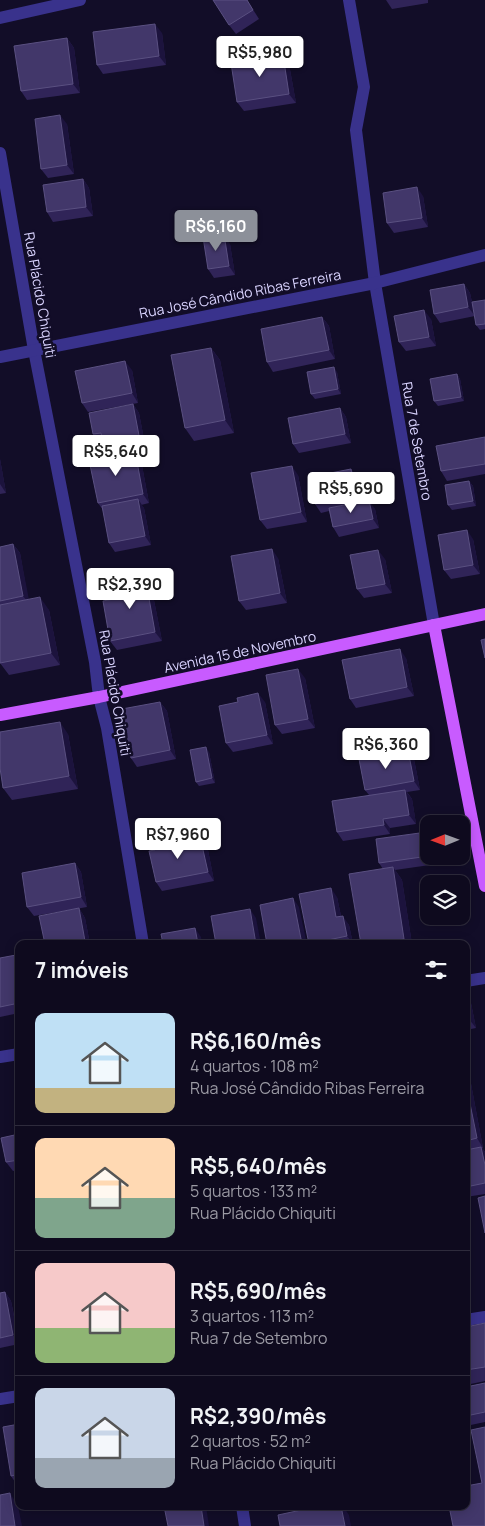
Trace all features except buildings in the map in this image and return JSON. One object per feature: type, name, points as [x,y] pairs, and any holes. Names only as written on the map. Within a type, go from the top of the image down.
[{"type":"main road","name":"Avenida 15 de Novembro","points":[[0,715],[99,697],[485,614]]},
{"type":"main road","name":"Rua 7 de Setembro","points":[[434,625],[485,886]]},
{"type":"street","points":[[0,18],[80,0]]},
{"type":"street","name":"Rua 7 de Setembro","points":[[349,0],[364,87],[356,130],[375,284],[434,625]]},
{"type":"street","name":"Rua Plácido Chiquiti","points":[[0,153],[34,350],[95,662],[99,697],[107,728],[142,940]]},
{"type":"street","name":"Rua José Cândido Ribas Ferreira","points":[[0,357],[375,284],[485,255]]},
{"type":"street","points":[[470,980],[485,978]]},
{"type":"street","points":[[0,1057],[15,1055]]},
{"type":"street","points":[[470,1319],[485,1317]]},
{"type":"street","points":[[0,1399],[15,1397]]},
{"type":"street","points":[[243,1510],[245,1526]]}]
